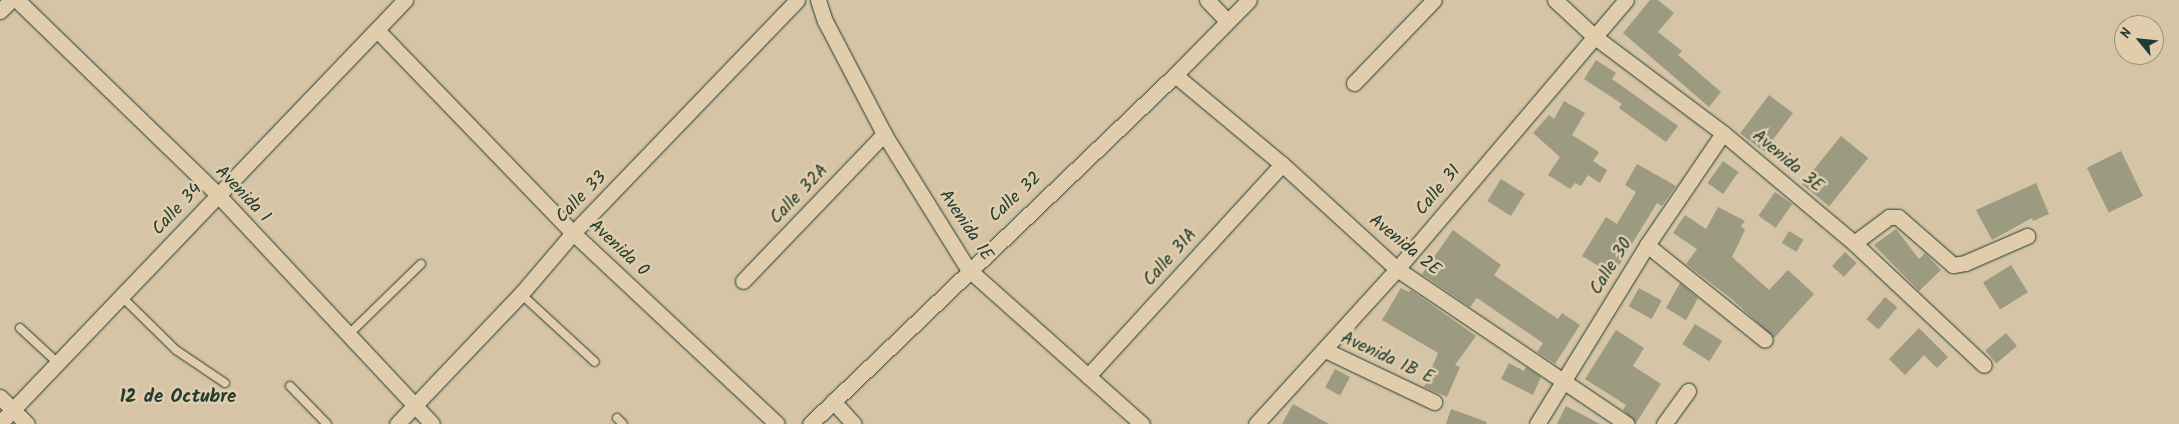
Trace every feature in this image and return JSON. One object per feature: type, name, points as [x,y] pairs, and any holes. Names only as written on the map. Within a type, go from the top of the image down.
[{"type":"street","points":[[0,11],[11,0]]},
{"type":"street","name":"Avenida 1","points":[[18,0],[218,195],[350,333],[432,424]]},
{"type":"street","name":"Calle 34","points":[[0,423],[59,364],[405,0]]},
{"type":"street","name":"Calle 33","points":[[397,424],[521,294],[573,233],[797,0]]},
{"type":"street","name":"Avenida 1E","points":[[818,0],[825,21],[884,134],[968,269],[1142,424]]},
{"type":"street","points":[[1207,0],[1227,21]]},
{"type":"street","name":"Calle 32","points":[[810,424],[968,269],[1175,75],[1248,0]]},
{"type":"street","points":[[1354,83],[1434,0]]},
{"type":"street","name":"Avenida 3E","points":[[1556,0],[1594,37],[1723,133],[1854,243],[1984,365]]},
{"type":"street","name":"Calle 31","points":[[1256,424],[1397,269],[1626,0]]},
{"type":"street","name":"Avenida 0","points":[[377,30],[573,233],[777,424]]},
{"type":"street","name":"Avenida 2E","points":[[1175,75],[1282,164],[1397,269],[1628,424]]},
{"type":"street","name":"Calle 30","points":[[1537,424],[1647,245],[1723,133]]},
{"type":"street","name":"Calle 32A","points":[[743,281],[884,134]]},
{"type":"street","name":"Calle 31A","points":[[1088,376],[1282,164]]},
{"type":"street","points":[[1854,243],[1889,217],[1898,217],[1953,265],[1965,263],[2027,236]]},
{"type":"street","points":[[1647,245],[1764,340]]},
{"type":"street","name":"Avenida 1B E","points":[[1325,350],[1434,402]]},
{"type":"street","points":[[1664,424],[1688,391]]},
{"type":"street","points":[[0,397],[27,424]]},
{"type":"street","points":[[833,402],[854,424]]},
{"type":"lane","points":[[350,333],[421,264]]},
{"type":"lane","points":[[521,294],[595,362]]},
{"type":"lane","points":[[122,297],[176,350],[225,383]]},
{"type":"lane","points":[[20,328],[59,364]]},
{"type":"lane","points":[[290,386],[327,424]]},
{"type":"building","points":[[1650,0],[1658,0],[1674,13],[1658,32],[1682,51],[1678,55],[1721,92],[1709,107],[1623,33]]},
{"type":"building","points":[[1596,60],[1616,73],[1612,79],[1678,126],[1666,142],[1619,108],[1622,104],[1584,79]]},
{"type":"building","points":[[1769,95],[1793,113],[1764,151],[1740,133]]},
{"type":"building","points":[[1564,101],[1585,113],[1572,135],[1599,152],[1593,161],[1607,170],[1600,183],[1588,175],[1581,186],[1575,183],[1570,189],[1548,175],[1560,157],[1533,133],[1549,115],[1554,119]]},
{"type":"building","points":[[1841,136],[1868,158],[1829,206],[1802,184]]},
{"type":"building","points":[[2121,151],[2143,196],[2109,213],[2087,168]]},
{"type":"building","points":[[1723,161],[1739,172],[1723,194],[1708,183]]},
{"type":"building","points":[[1637,164],[1676,186],[1662,206],[1657,203],[1613,275],[1582,256],[1606,217],[1617,224],[1636,192],[1625,185]]},
{"type":"building","points":[[1501,179],[1525,194],[1511,216],[1487,201]]},
{"type":"building","points":[[2036,183],[2049,214],[2033,221],[2032,218],[1992,240],[1976,210]]},
{"type":"building","points":[[1775,192],[1792,204],[1776,228],[1758,216]]},
{"type":"building","points":[[1718,207],[1745,221],[1741,226],[1745,230],[1732,257],[1769,290],[1788,270],[1814,294],[1774,338],[1733,300],[1686,264],[1697,249],[1673,233],[1685,215],[1706,229]]},
{"type":"building","points":[[1896,229],[1919,259],[1925,253],[1941,270],[1919,291],[1874,245]]},
{"type":"building","points":[[1453,230],[1501,265],[1494,275],[1558,319],[1562,313],[1580,325],[1555,364],[1537,352],[1543,343],[1477,298],[1470,307],[1422,274]]},
{"type":"building","points":[[1789,231],[1804,240],[1796,252],[1782,243]]},
{"type":"building","points":[[1845,252],[1857,263],[1844,277],[1832,266]]},
{"type":"building","points":[[2011,265],[2028,292],[2000,310],[1983,282]]},
{"type":"building","points":[[1680,283],[1698,298],[1686,320],[1666,308]]},
{"type":"building","points":[[1401,288],[1409,292],[1411,290],[1476,336],[1455,365],[1460,367],[1447,397],[1424,387],[1438,353],[1382,320]]},
{"type":"building","points":[[1639,288],[1662,301],[1652,319],[1629,306]]},
{"type":"building","points":[[1885,297],[1897,307],[1879,329],[1866,319]]},
{"type":"building","points":[[1695,324],[1722,341],[1709,361],[1682,344]]},
{"type":"building","points":[[1919,328],[1948,357],[1937,368],[1924,355],[1905,375],[1889,359]]},
{"type":"building","points":[[1616,330],[1644,348],[1633,366],[1661,384],[1636,423],[1623,410],[1626,405],[1585,379]]},
{"type":"building","points":[[2006,333],[2017,346],[1996,363],[1985,350]]},
{"type":"building","points":[[1509,363],[1524,371],[1526,367],[1541,377],[1533,395],[1501,379]]},
{"type":"building","points":[[1335,369],[1350,377],[1340,396],[1325,388]]},
{"type":"building","points":[[1293,404],[1329,424],[1282,424]]},
{"type":"building","points":[[1566,406],[1600,424],[1557,424]]},
{"type":"building","points":[[1451,409],[1487,422],[1486,424],[1446,424]]},
{"type":"district","name":"12 de Octubre","points":[[178,398]]}]
